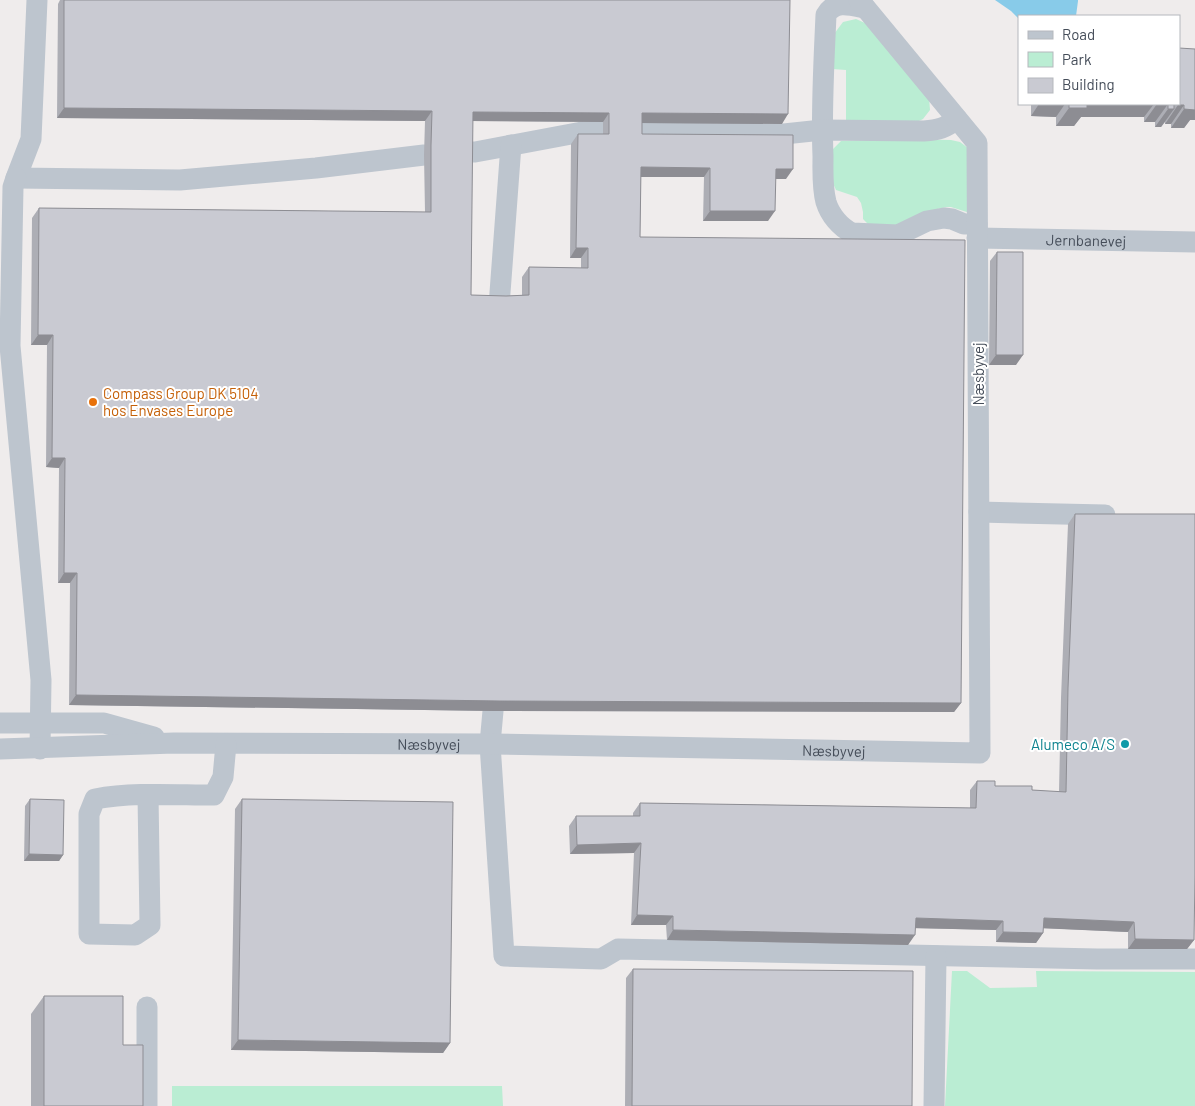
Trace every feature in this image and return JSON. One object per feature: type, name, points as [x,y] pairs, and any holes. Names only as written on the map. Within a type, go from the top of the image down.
[{"type":"street","points":[[37,0],[31,139],[13,187],[10,346],[40,680],[40,749]]},
{"type":"street","name":"Næsbyvej","points":[[0,750],[174,743],[490,744],[980,753],[977,143],[862,4]]},
{"type":"street","name":"Jernbanevej","points":[[862,4],[837,5],[829,9],[826,15],[822,130],[824,191],[826,203],[835,220],[846,231],[898,236],[927,221],[944,218],[952,219],[977,231],[1195,242]]},
{"type":"street","points":[[635,132],[784,134],[822,130],[937,130],[944,128],[957,119]]},
{"type":"street","points":[[465,152],[475,152],[582,132],[603,132]]},
{"type":"street","points":[[499,306],[511,145]]},
{"type":"street","points":[[16,178],[180,180],[316,168],[424,155]]},
{"type":"street","points":[[979,512],[1126,516]]},
{"type":"street","points":[[493,711],[490,744],[504,956],[601,959],[618,948],[936,956],[1195,959]]},
{"type":"street","name":"Næsbyvej","points":[[0,723],[104,724],[174,743]]},
{"type":"street","points":[[148,795],[150,925],[135,935],[89,934],[89,814],[95,799],[115,795],[148,795],[214,795],[224,777],[226,744]]},
{"type":"street","points":[[934,1106],[936,956]]},
{"type":"street","points":[[147,1007],[147,1106]]},
{"type":"green space","points":[[856,19],[865,23],[929,98],[930,110],[923,119],[917,122],[846,120],[846,70],[832,69],[834,34],[843,22]]},
{"type":"green space","points":[[951,140],[960,142],[968,148],[970,213],[947,207],[937,209],[903,227],[868,224],[863,219],[861,203],[857,197],[836,190],[832,181],[832,150],[841,141]]},
{"type":"green space","points":[[952,971],[967,971],[990,988],[1037,987],[1036,971],[1195,972],[1195,1106],[945,1106]]},
{"type":"green space","points":[[172,1086],[502,1086],[503,1106],[172,1106]]},
{"type":"water","points":[[995,0],[1078,0],[1076,15],[1018,15],[1018,18]]},
{"type":"building","points":[[64,0],[790,0],[788,114],[642,113],[642,134],[793,135],[793,169],[776,169],[775,211],[710,211],[710,168],[641,167],[640,237],[965,240],[961,703],[500,701],[76,695],[77,573],[64,573],[65,458],[52,458],[53,335],[38,335],[39,208],[431,212],[432,111],[64,108]],"holes":[[[473,112],[609,113],[609,134],[578,134],[576,248],[588,248],[588,268],[529,267],[529,295],[471,295]]]},
{"type":"building","points":[[1180,48],[1195,49],[1195,110],[1184,109],[1184,105],[1180,105]]},
{"type":"building","points":[[1069,105],[1087,105],[1087,108],[1069,108]]},
{"type":"building","points":[[1168,105],[1174,105],[1174,109],[1168,109]]},
{"type":"building","points":[[997,252],[1023,252],[1023,355],[996,355]]},
{"type":"building","name":"Alumeco A/S","points":[[1075,514],[1195,514],[1194,940],[1135,939],[1134,922],[1044,918],[1043,933],[1003,932],[1003,921],[916,918],[915,935],[673,930],[673,916],[637,915],[641,843],[577,845],[576,816],[640,816],[640,803],[976,808],[977,781],[995,781],[995,786],[1032,786],[1032,790],[1066,792]]},
{"type":"building","points":[[30,799],[64,800],[63,855],[29,854]]},
{"type":"building","points":[[242,799],[453,802],[450,1043],[238,1040]]},
{"type":"building","points":[[633,969],[913,971],[912,1106],[632,1106]]},
{"type":"building","points":[[44,996],[123,996],[123,1045],[143,1045],[143,1106],[44,1106]]},
{"type":"place","name":"Compass Group DK 5104 hos Envases Europe","points":[[93,402]]},
{"type":"place","name":"Alumeco A/S","points":[[1125,744]]}]
